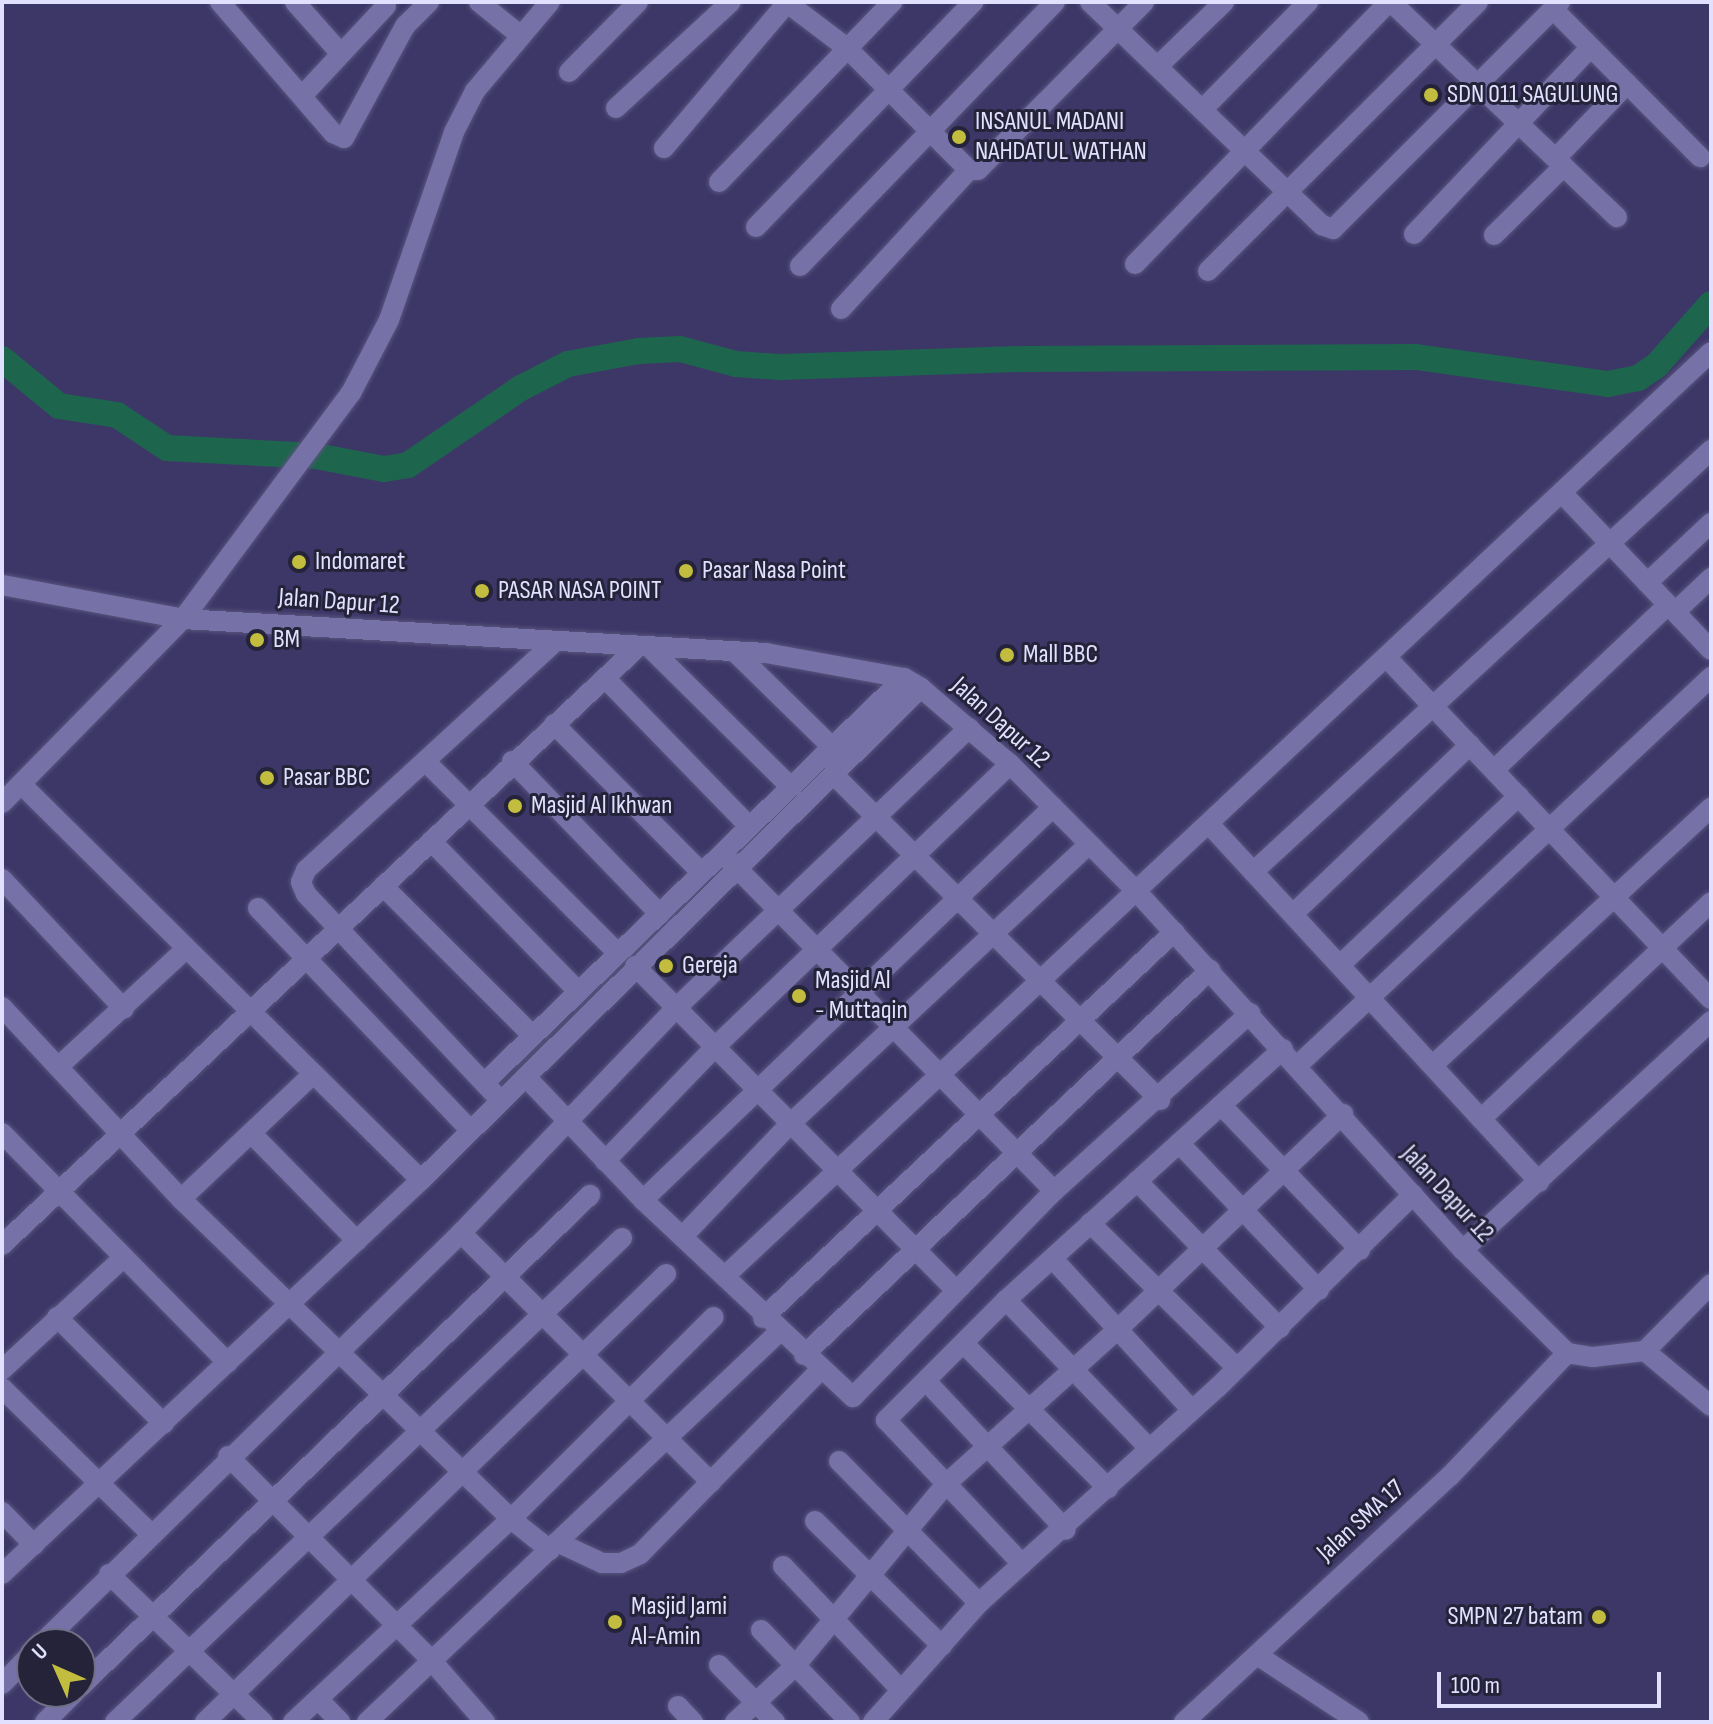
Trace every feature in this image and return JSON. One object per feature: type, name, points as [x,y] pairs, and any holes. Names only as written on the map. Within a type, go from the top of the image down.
[{"type":"street","points":[[220,2],[333,133],[347,136],[405,26],[429,2]]},
{"type":"street","points":[[295,2],[341,54]]},
{"type":"street","points":[[479,2],[521,36]]},
{"type":"street","points":[[2,803],[183,619],[351,393],[389,320],[454,132],[475,91],[550,2]]},
{"type":"street","points":[[569,72],[638,2]]},
{"type":"street","points":[[616,108],[731,2]]},
{"type":"street","points":[[664,148],[787,2],[847,48],[969,170],[978,170],[1144,2]]},
{"type":"street","points":[[719,182],[892,2]]},
{"type":"street","points":[[756,227],[886,88],[973,2]]},
{"type":"street","points":[[800,266],[927,131],[1055,2]]},
{"type":"street","points":[[1090,2],[1322,225],[1340,226],[1556,6],[1591,47],[1700,157]]},
{"type":"street","points":[[1158,66],[1224,2]]},
{"type":"street","points":[[1203,109],[1308,2]]},
{"type":"street","points":[[1135,264],[1390,2],[1617,217]]},
{"type":"street","points":[[1208,271],[1478,2]]},
{"type":"street","points":[[302,96],[384,4],[405,26]]},
{"type":"street","points":[[1414,234],[1591,47]]},
{"type":"street","points":[[1494,235],[1627,84]]},
{"type":"street","points":[[841,309],[969,170]]},
{"type":"street","points":[[725,1276],[1711,352]]},
{"type":"street","points":[[1253,872],[1431,704],[1611,544],[1711,450]]},
{"type":"street","points":[[1562,493],[1711,650]]},
{"type":"street","points":[[1647,583],[1711,523]]},
{"type":"street","points":[[1494,770],[1672,608],[1711,578]]},
{"type":"street","name":"Jalan Dapur 12","points":[[2,585],[183,619],[734,651],[842,664],[912,683],[1010,764],[1137,892],[1343,1114],[1463,1250],[1567,1353]]},
{"type":"street","points":[[501,1101],[303,888],[306,870],[555,642]]},
{"type":"street","points":[[2,1245],[55,1190],[249,1012],[512,761],[644,647],[791,787]]},
{"type":"street","points":[[734,651],[832,747]]},
{"type":"street","points":[[1387,658],[1711,999]]},
{"type":"street","points":[[1298,1065],[1711,677]]},
{"type":"street","points":[[605,678],[748,825]]},
{"type":"street","points":[[2,1574],[101,1484],[287,1302],[357,1241],[526,1077],[635,966],[728,858],[748,825],[832,747],[912,683]]},
{"type":"street","points":[[485,1082],[660,914],[700,871],[728,858],[833,774],[912,683]]},
{"type":"street","points":[[554,724],[700,871]]},
{"type":"street","points":[[57,1628],[228,1456],[461,1233],[677,1007],[969,728]]},
{"type":"street","points":[[1293,914],[1470,745]]},
{"type":"street","points":[[512,761],[660,914]]},
{"type":"street","points":[[426,762],[470,802],[618,953]]},
{"type":"street","points":[[605,1161],[715,1047],[1010,764]]},
{"type":"street","points":[[833,774],[1160,1100]]},
{"type":"street","points":[[21,784],[421,1180]]},
{"type":"street","points":[[1340,965],[1519,796]]},
{"type":"street","points":[[643,1200],[755,1087],[1053,807]]},
{"type":"street","points":[[1433,1065],[1711,808]]},
{"type":"street","points":[[1209,824],[1539,1182]]},
{"type":"street","points":[[431,841],[579,992]]},
{"type":"street","points":[[683,1236],[790,1124],[1088,845]]},
{"type":"street","points":[[728,858],[1018,1150],[1054,1191]]},
{"type":"street","points":[[2,879],[124,1009]]},
{"type":"street","points":[[383,886],[533,1036]]},
{"type":"street","points":[[1481,1119],[1711,902]]},
{"type":"street","points":[[258,908],[307,955],[471,1131]]},
{"type":"street","points":[[367,1722],[667,1438],[876,1209],[1174,932]]},
{"type":"street","points":[[58,1067],[186,949]]},
{"type":"street","points":[[635,966],[956,1290]]},
{"type":"street","points":[[804,1355],[914,1246],[1210,970]]},
{"type":"street","points":[[2,1007],[120,1129],[181,1199],[341,1350],[511,1519],[554,1546],[602,1563],[631,1559],[820,1370]]},
{"type":"street","points":[[526,1077],[643,1200],[725,1276],[771,1325],[853,1397],[1054,1191],[1160,1100],[1250,1013]]},
{"type":"street","points":[[1463,1250],[1711,1021]]},
{"type":"street","points":[[1022,1564],[886,1420],[1006,1300],[1283,1049]]},
{"type":"street","points":[[181,1199],[312,1075]]},
{"type":"street","points":[[1221,1105],[1360,1250]]},
{"type":"street","points":[[735,1722],[795,1666],[833,1618],[872,1577],[946,1484],[1117,1330],[1156,1288],[1343,1114]]},
{"type":"street","points":[[2,1133],[228,1363]]},
{"type":"street","points":[[252,1134],[357,1241]]},
{"type":"street","points":[[1179,1143],[1319,1290]]},
{"type":"street","points":[[1137,1181],[1280,1328]]},
{"type":"street","points":[[96,1671],[590,1195]]},
{"type":"street","points":[[873,1722],[979,1603],[1066,1530],[1190,1408],[1280,1328],[1413,1195]]},
{"type":"street","points":[[1090,1223],[1237,1368]]},
{"type":"street","points":[[461,1233],[627,1402],[711,1482]]},
{"type":"street","points":[[115,1722],[622,1238]]},
{"type":"street","points":[[2,1370],[124,1257]]},
{"type":"street","points":[[1053,1259],[1190,1408]]},
{"type":"street","points":[[205,1722],[465,1473],[666,1274]]},
{"type":"street","points":[[1567,1353],[1593,1357],[1645,1351],[1711,1284]]},
{"type":"street","points":[[1006,1300],[1149,1448]]},
{"type":"street","points":[[57,1317],[164,1424]]},
{"type":"street","points":[[293,1722],[511,1519],[714,1317]]},
{"type":"street","points":[[964,1344],[1108,1488]]},
{"type":"street","points":[[1645,1351],[1711,1406]]},
{"type":"street","name":"Jalan SMA 17","points":[[1184,1722],[1450,1476],[1555,1372],[1567,1353]]},
{"type":"street","points":[[926,1381],[1066,1530]]},
{"type":"street","points":[[2,1388],[150,1533]]},
{"type":"street","points":[[228,1456],[432,1661],[476,1719]]},
{"type":"street","points":[[839,1461],[979,1603]]},
{"type":"street","points":[[2,1512],[34,1545]]},
{"type":"street","points":[[815,1521],[942,1646]]},
{"type":"street","points":[[783,1566],[901,1690]]},
{"type":"street","points":[[109,1574],[187,1654],[263,1722]]},
{"type":"street","points":[[761,1630],[850,1722]]},
{"type":"street","points":[[1257,1655],[1359,1722]]},
{"type":"street","points":[[719,1665],[775,1722]]},
{"type":"street","points":[[2,1684],[16,1670]]},
{"type":"street","points":[[318,1699],[340,1722]]},
{"type":"street","points":[[678,1706],[693,1722]]},
{"type":"waterway","points":[[2,359],[59,406],[117,415],[167,448],[316,456],[384,469],[408,465],[521,388],[568,364],[639,351],[680,349],[736,364],[780,367],[1024,359],[1416,357],[1608,384],[1638,378],[1657,365],[1711,304]]},
{"type":"place","name":"SDN 011 SAGULUNG","points":[[1431,95]]},
{"type":"place","name":"INSANUL MADANI NAHDATUL WATHAN","points":[[959,137]]},
{"type":"place","name":"Indomaret","points":[[299,562]]},
{"type":"place","name":"Pasar Nasa Point","points":[[686,571]]},
{"type":"place","name":"PASAR NASA POINT","points":[[482,591]]},
{"type":"place","name":"BM","points":[[257,640]]},
{"type":"place","name":"Mall BBC","points":[[1007,655]]},
{"type":"place","name":"Pasar BBC","points":[[267,778]]},
{"type":"place","name":"Masjid Al Ikhwan","points":[[515,806]]},
{"type":"place","name":"Gereja","points":[[666,966]]},
{"type":"place","name":"Masjid Al - Muttaqin","points":[[799,996]]},
{"type":"place","name":"SMPN 27 batam","points":[[1599,1617]]},
{"type":"place","name":"Masjid Jami Al-Amin","points":[[615,1622]]}]
